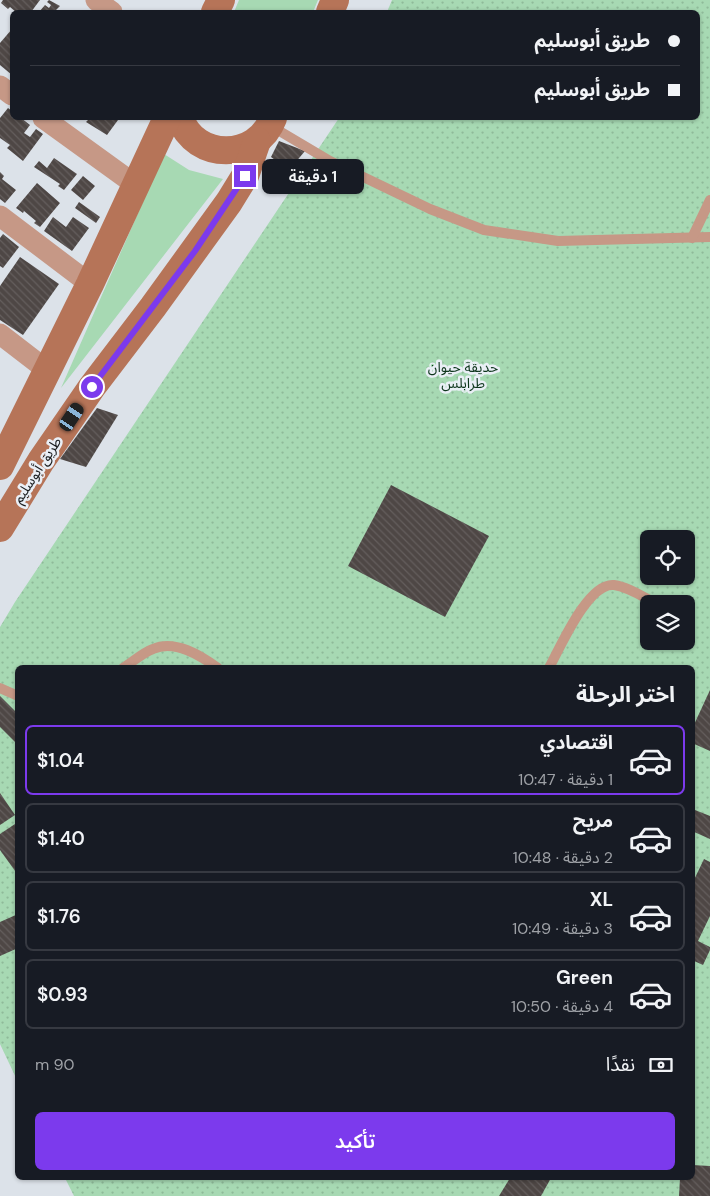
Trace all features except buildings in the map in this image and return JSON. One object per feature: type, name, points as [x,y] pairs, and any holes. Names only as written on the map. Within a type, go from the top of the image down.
[{"type":"main road","points":[[2,459],[48,371],[166,120]]},
{"type":"main road","points":[[181,120],[190,136],[202,145],[216,150],[230,151],[245,148],[267,128]]},
{"type":"main road","name":"طريق أبوسليم","points":[[0,528],[41,461],[92,387],[189,259],[233,195],[245,176],[267,128]]},
{"type":"street","points":[[96,0],[109,10]]},
{"type":"street","points":[[46,120],[136,186]]},
{"type":"street","points":[[0,216],[90,284]]},
{"type":"street","points":[[0,334],[48,371]]},
{"type":"lane","points":[[267,128],[330,161],[430,209],[484,230],[558,241],[710,237]]},
{"type":"lane","points":[[692,238],[710,200]]},
{"type":"lane","points":[[551,665],[580,610],[603,586],[612,584],[624,587],[640,596]]},
{"type":"lane","points":[[128,665],[154,648],[173,646],[200,656],[214,665]]},
{"type":"lane","points":[[0,688],[15,695]]},
{"type":"green space","points":[[239,0],[318,0],[314,10],[235,10]]},
{"type":"green space","name":"حديقة حيوان طرابلس","points":[[392,0],[710,0],[710,1196],[74,1196],[66,1180],[695,1180],[695,665],[15,665],[15,1076],[0,1044],[0,627],[338,120],[700,120],[700,10],[388,10]]},
{"type":"green space","points":[[164,154],[189,170],[223,179],[61,388]]},
{"type":"route","points":[[92,387],[195,251],[245,176]]}]
